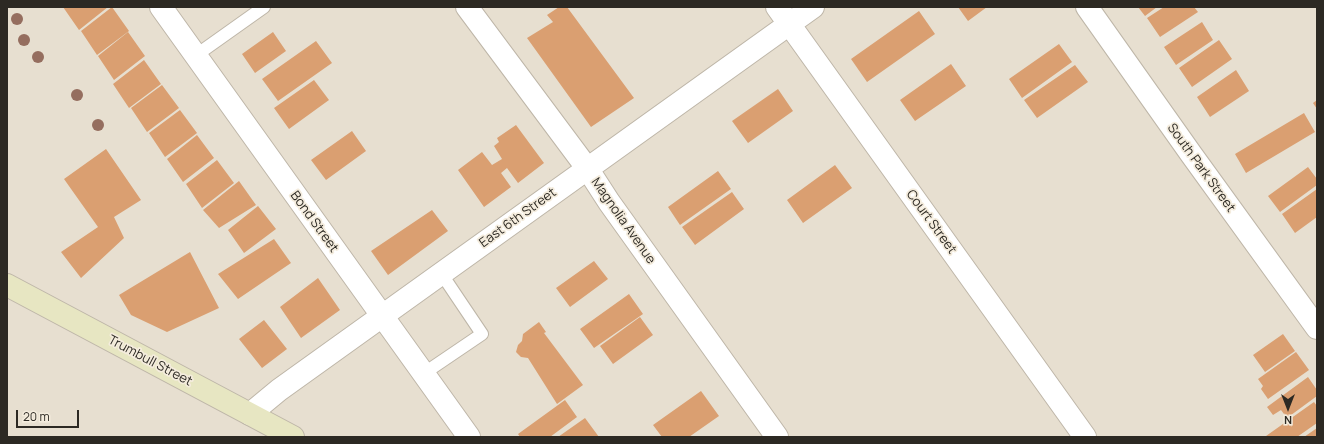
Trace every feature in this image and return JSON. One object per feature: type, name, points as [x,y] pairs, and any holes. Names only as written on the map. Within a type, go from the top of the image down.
[{"type":"street","name":"Bond Street","points":[[161,7],[469,437]]},
{"type":"street","name":"Magnolia Avenue","points":[[467,7],[587,168],[609,202],[777,437]]},
{"type":"street","name":"East 6th Street","points":[[250,414],[279,390],[587,168],[783,15],[812,7]]},
{"type":"street","name":"South Park Street","points":[[1087,7],[1186,148],[1317,328]]},
{"type":"street","name":"Court Street","points":[[783,15],[1086,437]]},
{"type":"street","name":"Trumbull Street","points":[[7,285],[293,437]]},
{"type":"lane","points":[[195,56],[264,7]]},
{"type":"lane","points":[[423,374],[482,334],[441,273]]},
{"type":"building","points":[[63,7],[108,7],[79,30]]},
{"type":"building","points":[[112,7],[129,31],[97,55],[81,31]]},
{"type":"building","points":[[559,7],[567,7],[634,98],[591,127],[527,38],[553,22],[547,15]]},
{"type":"building","points":[[958,7],[987,7],[968,21]]},
{"type":"building","points":[[1138,7],[1157,7],[1145,16]]},
{"type":"building","points":[[1164,7],[1194,7],[1198,12],[1160,37],[1147,18]]},
{"type":"building","points":[[919,11],[935,34],[867,82],[851,59]]},
{"type":"building","points":[[1202,22],[1213,40],[1176,65],[1164,47]]},
{"type":"building","points":[[128,32],[145,56],[114,80],[98,56]]},
{"type":"building","points":[[273,32],[286,51],[255,73],[242,54]]},
{"type":"building","points":[[1219,40],[1232,59],[1192,87],[1179,68]]},
{"type":"building","points":[[316,41],[332,63],[278,101],[262,79]]},
{"type":"building","points":[[1059,44],[1072,62],[1022,98],[1009,79]]},
{"type":"building","points":[[144,60],[161,84],[129,108],[113,84]]},
{"type":"building","points":[[951,64],[966,86],[915,121],[900,100]]},
{"type":"building","points":[[1075,65],[1088,82],[1037,118],[1024,100]]},
{"type":"building","points":[[1236,70],[1249,91],[1210,117],[1197,97]]},
{"type":"building","points":[[314,80],[329,100],[289,129],[274,108]]},
{"type":"building","points":[[162,85],[179,108],[147,132],[131,108]]},
{"type":"building","points":[[778,89],[793,111],[748,143],[732,121]]},
{"type":"building","points":[[1317,100],[1317,109],[1313,103]]},
{"type":"building","points":[[180,110],[197,133],[165,157],[149,133]]},
{"type":"building","points":[[1304,113],[1315,132],[1246,173],[1235,154]]},
{"type":"building","points":[[516,125],[544,163],[518,183],[507,168],[501,173],[511,187],[484,207],[458,170],[482,152],[492,165],[502,159],[494,146],[499,142],[497,138]]},
{"type":"building","points":[[352,131],[366,151],[326,180],[311,160]]},
{"type":"building","points":[[197,135],[214,158],[183,182],[167,159]]},
{"type":"building","points":[[106,149],[141,200],[114,217],[124,238],[81,278],[61,252],[98,227],[64,179]]},
{"type":"building","points":[[217,160],[234,183],[202,208],[186,184]]},
{"type":"building","points":[[835,165],[852,188],[803,223],[787,200]]},
{"type":"building","points":[[1308,167],[1317,179],[1317,185],[1280,212],[1268,196]]},
{"type":"building","points":[[718,171],[731,189],[680,225],[668,207]]},
{"type":"building","points":[[239,181],[256,205],[219,228],[203,210]]},
{"type":"building","points":[[1317,189],[1317,217],[1295,233],[1282,214]]},
{"type":"building","points":[[732,192],[744,209],[695,245],[682,227]]},
{"type":"building","points":[[258,206],[276,229],[244,253],[228,230]]},
{"type":"building","points":[[432,210],[448,231],[388,275],[371,251]]},
{"type":"building","points":[[274,239],[291,263],[238,299],[218,274]]},
{"type":"building","points":[[190,252],[219,308],[167,332],[131,315],[119,295]]},
{"type":"building","points":[[594,261],[608,279],[570,307],[556,288]]},
{"type":"building","points":[[318,278],[340,310],[301,338],[280,307]]},
{"type":"building","points":[[629,294],[643,314],[594,348],[580,329]]},
{"type":"building","points":[[640,317],[653,335],[613,364],[600,346]]},
{"type":"building","points":[[264,320],[287,349],[262,368],[239,339]]},
{"type":"building","points":[[539,322],[546,332],[544,333],[583,385],[557,404],[528,358],[521,357],[516,352],[518,345],[522,341],[523,334]]},
{"type":"building","points":[[1283,334],[1295,351],[1265,372],[1253,355]]},
{"type":"building","points":[[1296,352],[1309,370],[1268,399],[1261,389],[1263,386],[1258,379]]},
{"type":"building","points":[[1308,377],[1317,390],[1317,396],[1287,418],[1281,410],[1273,415],[1267,407]]},
{"type":"building","points":[[701,391],[719,416],[689,437],[662,437],[653,425]]},
{"type":"building","points":[[565,400],[577,417],[550,437],[520,437],[518,434]]},
{"type":"building","points":[[1314,402],[1317,406],[1317,423],[1297,437],[1266,436]]},
{"type":"building","points":[[585,418],[599,437],[558,437]]},
{"type":"building","points":[[1317,428],[1317,437],[1304,437]]}]
